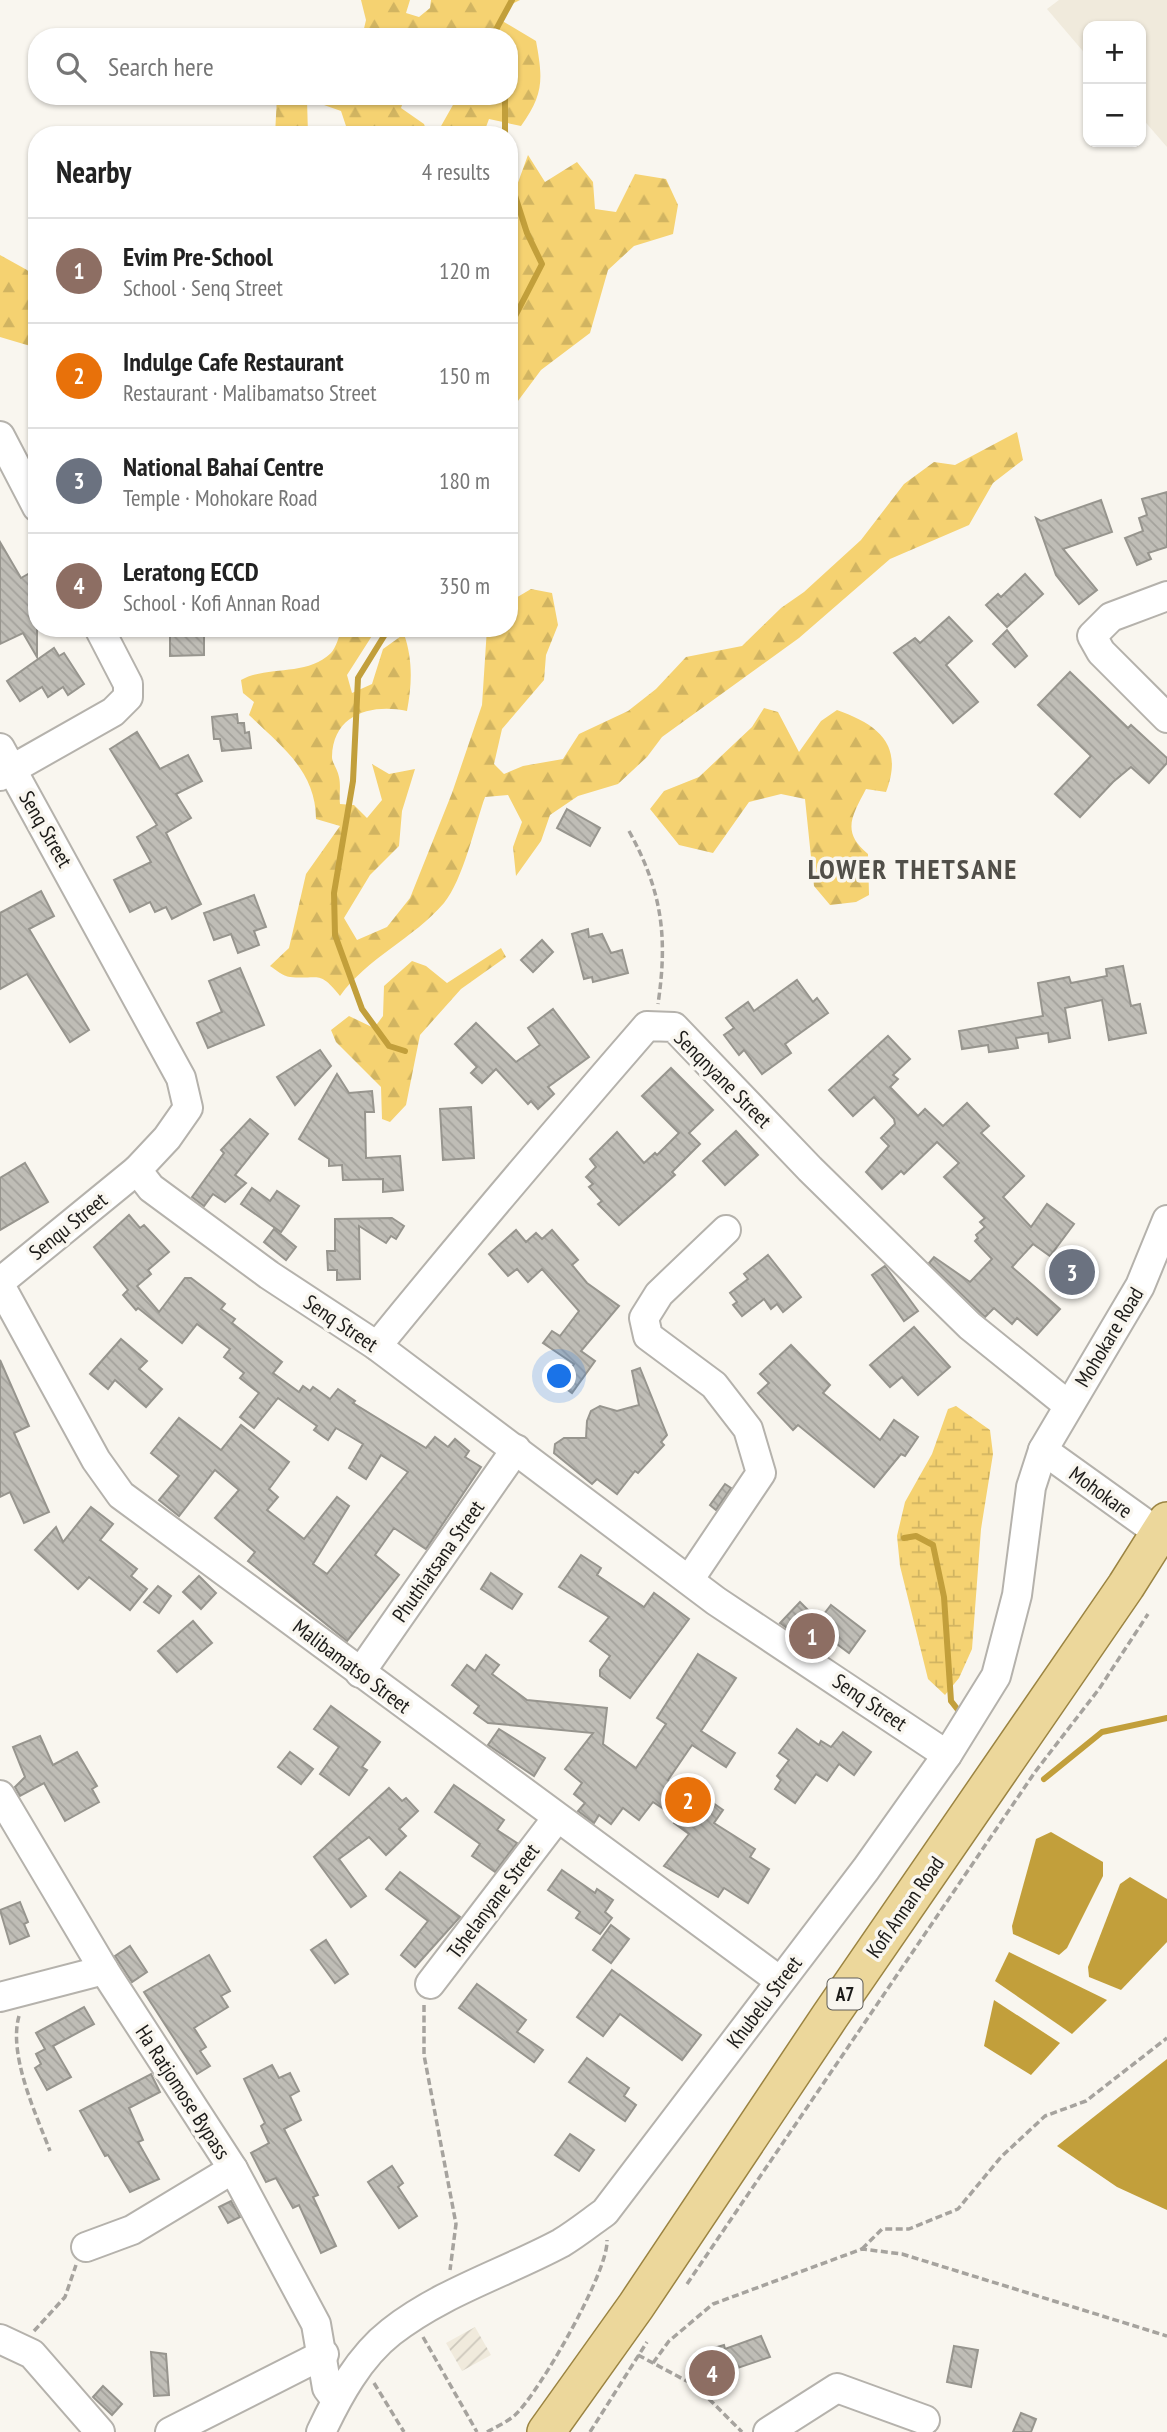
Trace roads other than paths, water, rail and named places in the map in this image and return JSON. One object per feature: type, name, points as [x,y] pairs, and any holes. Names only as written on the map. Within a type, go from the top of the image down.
[{"type":"main road","name":"Kofi Annan Road","points":[[546,2432],[636,2306],[830,2016],[1164,1531]]},
{"type":"street","points":[[0,436],[28,490]]},
{"type":"street","points":[[1167,596],[1111,617],[1092,636],[1101,652],[1167,718]]},
{"type":"street","points":[[4,764],[113,712],[128,697],[128,684],[104,637]]},
{"type":"street","name":"Senq Street","points":[[4,764],[54,842],[181,1078],[188,1108],[167,1138],[137,1170],[151,1188],[258,1267],[377,1346],[688,1580],[947,1755]]},
{"type":"street","name":"Senqnyane Street","points":[[377,1346],[496,1199],[647,1026],[674,1027],[810,1169],[970,1326],[1068,1405]]},
{"type":"street","name":"Senqu Street","points":[[0,1283],[137,1170]]},
{"type":"street","name":"Mohokare Road","points":[[1044,1450],[1140,1286],[1167,1220]]},
{"type":"street","points":[[688,1580],[761,1473],[748,1429],[714,1385],[648,1336],[644,1318],[659,1294],[726,1230]]},
{"type":"street","name":"Malibamatso Street","points":[[0,1283],[96,1460],[121,1495],[780,1981]]},
{"type":"street","name":"Phuthiatsana Street","points":[[360,1672],[516,1449]]},
{"type":"street","name":"Mohokare","points":[[1044,1450],[1164,1531]]},
{"type":"street","name":"Khubelu Street","points":[[321,2432],[336,2400],[362,2362],[389,2333],[448,2296],[562,2242],[605,2212],[866,1869],[947,1755],[996,1676],[1017,1595],[1031,1487],[1044,1450]]},
{"type":"street","name":"Ha Ratjomose Bypass","points":[[0,1796],[104,1970],[233,2169],[316,2324],[324,2354],[327,2388],[336,2400]]},
{"type":"street","name":"Tshelanyane Street","points":[[430,1984],[557,1818]]},
{"type":"street","points":[[12,1994],[104,1970]]},
{"type":"street","points":[[86,2247],[132,2230],[233,2169]]},
{"type":"street","points":[[9,2344],[32,2354],[100,2432]]},
{"type":"street","points":[[170,2432],[324,2354]]},
{"type":"street","points":[[768,2432],[837,2388],[925,2420]]},
{"type":"waterway","points":[[497,28],[512,0]]},
{"type":"waterway","points":[[505,105],[505,126]]},
{"type":"waterway","points":[[518,205],[527,233],[542,264],[518,311]]},
{"type":"waterway","points":[[383,637],[358,678],[353,781],[334,893],[335,935],[362,1009],[389,1046],[405,1051]]},
{"type":"waterway","points":[[904,1538],[916,1536],[933,1545],[944,1597],[951,1701],[962,1715]]},
{"type":"waterway","points":[[1044,1779],[1102,1732],[1167,1718]]},
{"type":"place","name":"National Bahaí Centre","points":[[1072,1272]]},
{"type":"place","name":"Evim Pre-School","points":[[812,1636]]},
{"type":"place","name":"Indulge Cafe Restaurant","points":[[688,1800]]},
{"type":"place","name":"Leratong ECCD","points":[[712,2373]]},
{"type":"district","name":"LOWER THETSANE","points":[[913,868]]}]
